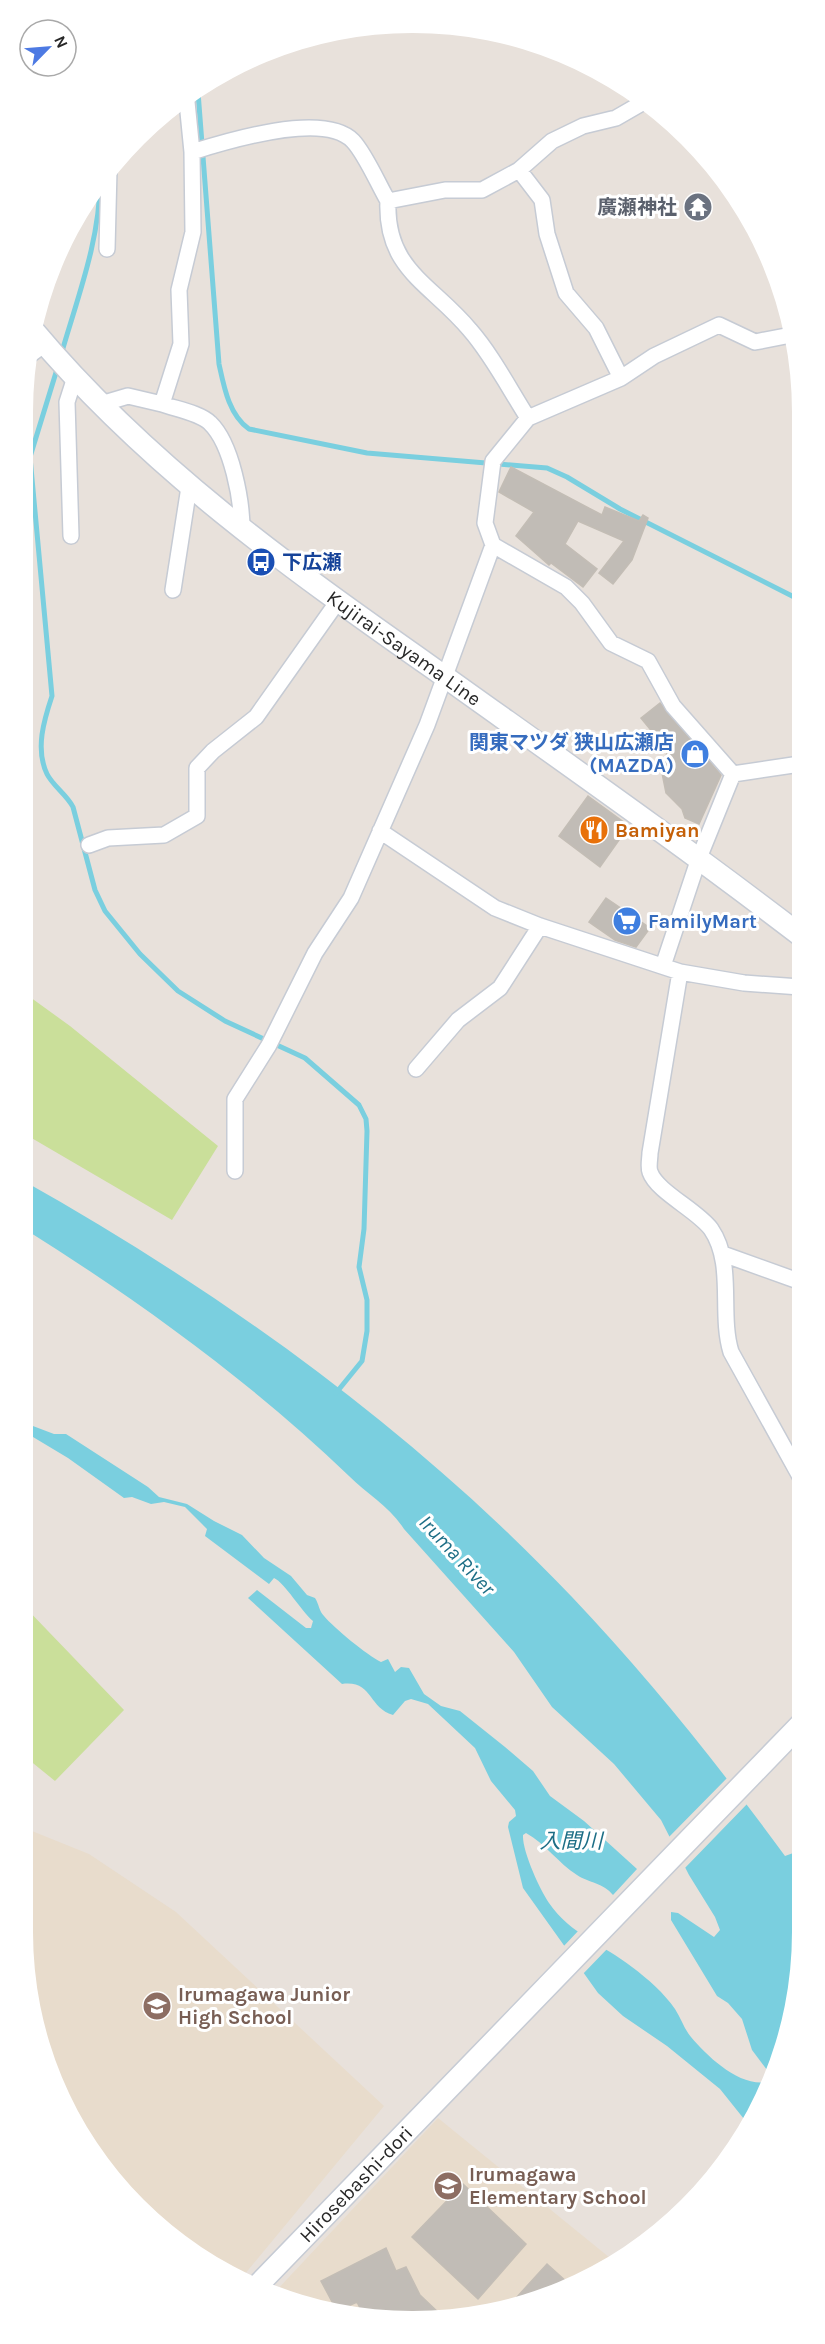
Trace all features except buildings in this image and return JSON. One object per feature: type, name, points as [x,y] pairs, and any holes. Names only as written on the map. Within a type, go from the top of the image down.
[{"type":"main road","name":"Kujirai-Sayama Line","points":[[40,345],[189,487],[242,530],[338,602],[699,858],[792,929]]},
{"type":"main road","name":"Hirosebashi-dori","points":[[263,2280],[792,1733]]},
{"type":"street","points":[[388,201],[446,190],[482,190],[519,170],[552,141],[583,126],[616,118],[637,106]]},
{"type":"street","points":[[162,404],[181,344],[179,290],[193,232],[192,152],[187,107]]},
{"type":"street","points":[[192,152],[288,129],[336,130],[353,141],[388,201],[387,223],[402,264],[471,330],[528,418]]},
{"type":"street","points":[[519,170],[542,200],[547,234],[566,293],[596,328],[621,378]]},
{"type":"street","points":[[107,249],[109,183]]},
{"type":"street","points":[[733,774],[673,706],[648,661],[611,643],[582,603],[566,587],[493,545],[485,523],[493,461],[528,418],[621,378],[654,356],[719,325],[755,342],[784,335]]},
{"type":"street","points":[[71,536],[67,402],[72,374]]},
{"type":"street","points":[[101,404],[128,396],[162,404],[209,421],[221,437],[242,503],[242,530]]},
{"type":"street","points":[[173,590],[189,487]]},
{"type":"street","points":[[235,1171],[235,1100],[270,1041],[315,953],[351,898],[427,725],[443,676],[493,545]]},
{"type":"street","points":[[89,845],[108,838],[164,835],[196,816],[197,768],[213,751],[256,717],[338,602]]},
{"type":"street","points":[[733,774],[792,765]]},
{"type":"street","points":[[663,966],[699,858],[733,774]]},
{"type":"street","points":[[380,831],[495,908],[540,926],[680,972],[744,983],[792,986]]},
{"type":"street","points":[[416,1069],[458,1020],[500,988],[519,962],[540,926]]},
{"type":"street","points":[[680,972],[650,1153],[650,1172],[658,1183],[711,1229],[723,1254],[726,1336],[731,1352],[792,1462]]},
{"type":"street","points":[[723,1254],[792,1279]]},
{"type":"shaded area","name":"Irumagawa Junior High School","points":[[33,1831],[89,1854],[176,1912],[384,2106],[246,2272],[181,2233],[144,2200],[111,2163],[72,2099],[53,2053],[40,2006],[36,1981],[33,1932]]},
{"type":"shaded area","name":"Irumagawa Elementary School","points":[[438,2118],[608,2256],[580,2272],[534,2291],[487,2304],[462,2308],[412,2311],[363,2308],[314,2298],[280,2287]]},
{"type":"green space","points":[[33,999],[70,1026],[218,1146],[172,1220],[33,1139]]},
{"type":"green space","points":[[33,1615],[124,1710],[55,1781],[33,1763]]},
{"type":"water","name":"入間川","points":[[33,1186],[97,1223],[242,1317],[381,1421],[511,1535],[572,1597],[656,1691],[735,1789],[785,1856],[792,1853],[792,1932],[789,1981],[779,2030],[766,2069],[752,2050],[742,2019],[728,2003],[717,1996],[671,1920],[671,1912],[678,1913],[714,1937],[720,1930],[715,1917],[689,1875],[661,1820],[614,1764],[552,1707],[514,1652],[385,1507],[233,1375],[151,1313],[33,1234]]},
{"type":"water","name":"入間川","points":[[33,1426],[54,1434],[66,1434],[148,1487],[159,1497],[187,1504],[242,1535],[264,1558],[291,1576],[307,1595],[315,1598],[322,1614],[343,1634],[381,1662],[388,1659],[395,1672],[401,1667],[409,1668],[424,1694],[441,1706],[460,1711],[505,1747],[533,1771],[550,1796],[584,1821],[637,1869],[613,1895],[605,1888],[570,1870],[533,1837],[526,1833],[523,1835],[528,1860],[545,1897],[557,1914],[577,1931],[621,1959],[655,1986],[675,2009],[686,2031],[715,2061],[735,2075],[746,2080],[761,2082],[743,2118],[720,2089],[667,2046],[623,2016],[598,1993],[523,1888],[508,1827],[509,1822],[516,1816],[515,1810],[491,1781],[475,1748],[428,1704],[411,1699],[405,1701],[393,1715],[379,1707],[360,1686],[342,1684],[248,1598],[257,1590],[306,1628],[311,1628],[313,1621],[288,1591],[274,1578],[269,1584],[205,1536],[207,1529],[185,1507],[164,1502],[151,1504],[132,1497],[124,1498],[68,1458],[33,1437]]},
{"type":"pier","points":[[729,1776],[749,1802],[683,1870],[667,1839]]},
{"type":"pier","points":[[579,1930],[609,1947],[581,1976],[562,1948]]},
{"type":"waterway","points":[[199,99],[219,364],[225,391],[232,408],[249,429],[367,453],[547,468],[567,477],[620,509],[792,596]]},
{"type":"waterway","points":[[61,355],[92,247],[99,199]]},
{"type":"waterway","points":[[33,447],[58,366]]},
{"type":"waterway","points":[[33,490],[52,696],[42,735],[43,764],[47,774],[73,807],[95,890],[105,911],[140,954],[178,991],[225,1021],[305,1058],[359,1105],[366,1119],[364,1229],[359,1267],[367,1300],[367,1331],[362,1361],[336,1393]]},
{"type":"place","name":"廣瀬神社","points":[[698,207]]},
{"type":"place","name":"下広瀬","points":[[261,562]]},
{"type":"place","name":"関東マツダ 狭山広瀬店 (MAZDA)","points":[[695,754]]},
{"type":"place","name":"Bamiyan","points":[[594,830]]},
{"type":"place","name":"FamilyMart","points":[[627,921]]},
{"type":"place","name":"Irumagawa Junior High School","points":[[157,2006]]},
{"type":"place","name":"Irumagawa Elementary School","points":[[448,2186]]},
{"type":"water label","name":"Iruma River","points":[[457,1555]]}]
